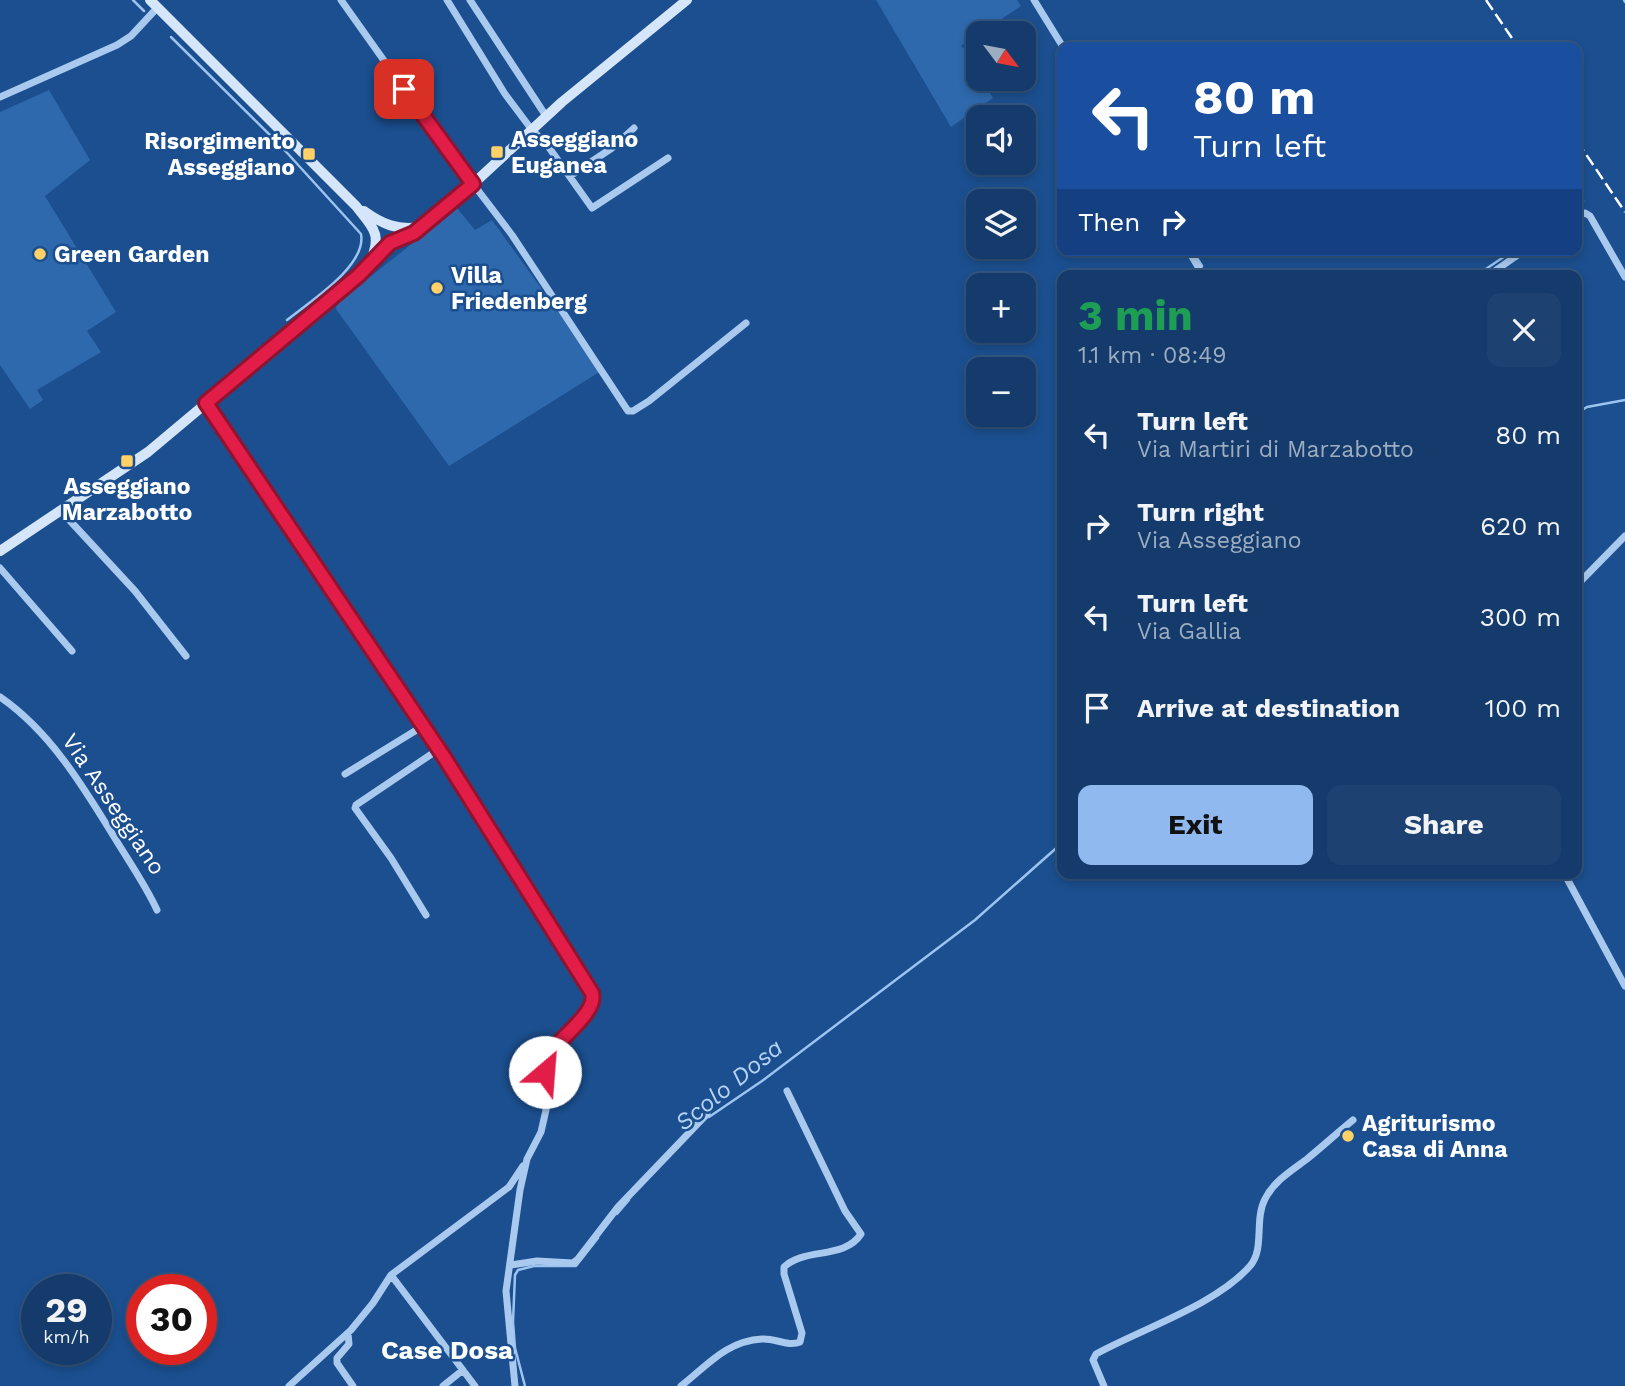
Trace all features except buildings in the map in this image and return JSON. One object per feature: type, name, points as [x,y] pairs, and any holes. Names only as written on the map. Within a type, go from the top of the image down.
[{"type":"street","points":[[341,0],[512,235],[628,411],[634,411],[746,323]]},
{"type":"street","points":[[447,0],[505,94],[532,130],[545,142],[592,208],[668,158]]},
{"type":"street","points":[[470,0],[545,116]]},
{"type":"street","points":[[0,97],[117,46],[131,36],[153,4],[356,206],[383,244],[410,235],[422,226],[473,184],[545,116],[687,0]]},
{"type":"street","points":[[1034,0],[1060,42]]},
{"type":"street","points":[[569,176],[612,148],[634,128]]},
{"type":"street","points":[[0,551],[136,461],[368,267],[391,242],[395,233],[356,206]]},
{"type":"street","points":[[1582,213],[1590,216],[1625,277]]},
{"type":"street","points":[[368,267],[379,228],[422,226]]},
{"type":"street","points":[[1496,270],[1516,256]]},
{"type":"street","points":[[206,403],[439,749],[594,996],[589,1011],[549,1056],[545,1072],[546,1110],[541,1132],[513,1183],[391,1275],[367,1311],[348,1333],[289,1386]]},
{"type":"street","points":[[61,511],[135,591],[186,656]]},
{"type":"street","points":[[1582,579],[1625,536]]},
{"type":"street","points":[[0,569],[72,650]]},
{"type":"street","name":"Via Asseggiano","points":[[0,697],[37,727],[89,795],[158,910]]},
{"type":"street","points":[[345,774],[423,726]]},
{"type":"street","points":[[425,915],[395,864],[355,808],[439,749]]},
{"type":"street","points":[[1567,879],[1625,986]]},
{"type":"street","points":[[681,1386],[722,1351],[734,1345],[758,1339],[795,1344],[800,1342],[802,1333],[784,1274],[785,1267],[797,1259],[851,1246],[861,1234],[845,1211],[787,1091]]},
{"type":"street","points":[[511,1265],[537,1261],[573,1263],[618,1207],[707,1114]]},
{"type":"street","points":[[1104,1386],[1093,1360],[1096,1354],[1162,1324],[1221,1290],[1248,1268],[1256,1257],[1261,1208],[1272,1187],[1353,1120]]},
{"type":"street","points":[[516,1386],[506,1291],[527,1159]]},
{"type":"street","points":[[513,1183],[518,1185],[520,1190]]},
{"type":"street","points":[[391,1275],[475,1386]]},
{"type":"street","points":[[348,1333],[349,1344],[337,1358],[337,1363],[353,1386]]},
{"type":"street","points":[[443,1386],[463,1370]]},
{"type":"shaded area","points":[[876,0],[1017,0],[1021,6],[998,21],[966,21],[966,43],[961,46],[966,46],[966,91],[989,91],[993,98],[983,105],[966,105],[966,117],[951,127]]},
{"type":"shaded area","name":"Green Garden","points":[[49,90],[90,160],[45,196],[116,312],[87,331],[101,352],[37,390],[43,400],[30,409],[0,365],[0,112]]},
{"type":"shaded area","points":[[457,208],[475,230],[492,220],[601,371],[449,466],[336,309],[337,303]]},
{"type":"waterway","points":[[133,0],[144,11]]},
{"type":"waterway","points":[[171,37],[279,144],[361,234],[360,246],[346,271],[287,320]]},
{"type":"waterway","points":[[1196,256],[1202,266]]},
{"type":"waterway","points":[[1484,270],[1505,256]]},
{"type":"waterway","name":"Scolo Dosa","points":[[1582,410],[1625,400]]},
{"type":"waterway","name":"Scolo Dosa","points":[[709,1117],[762,1081],[975,920],[1057,847]]},
{"type":"waterway","name":"Scolo Dosa","points":[[617,1214],[629,1200]]},
{"type":"waterway","name":"Scolo Dosa","points":[[525,1386],[515,1348],[515,1275],[518,1270],[534,1266],[576,1266],[598,1238]]},
{"type":"railway","points":[[1486,0],[1515,42]]},
{"type":"railway","points":[[1582,148],[1625,212]]},
{"type":"place","name":"Asseggiano Euganea","points":[[497,152]]},
{"type":"place","name":"Risorgimento Asseggiano","points":[[309,154]]},
{"type":"place","name":"Green Garden","points":[[40,254]]},
{"type":"place","name":"Villa Friedenberg","points":[[437,288]]},
{"type":"place","name":"Asseggiano Marzabotto","points":[[127,461]]},
{"type":"place","name":"Agriturismo Casa di Anna","points":[[1348,1136]]},
{"type":"district","name":"Case Dosa","points":[[447,1350]]},
{"type":"route","points":[[404,89],[473,184],[414,233],[390,243],[359,275],[206,403],[444,757],[594,996],[589,1011],[549,1056],[545,1072]]}]
